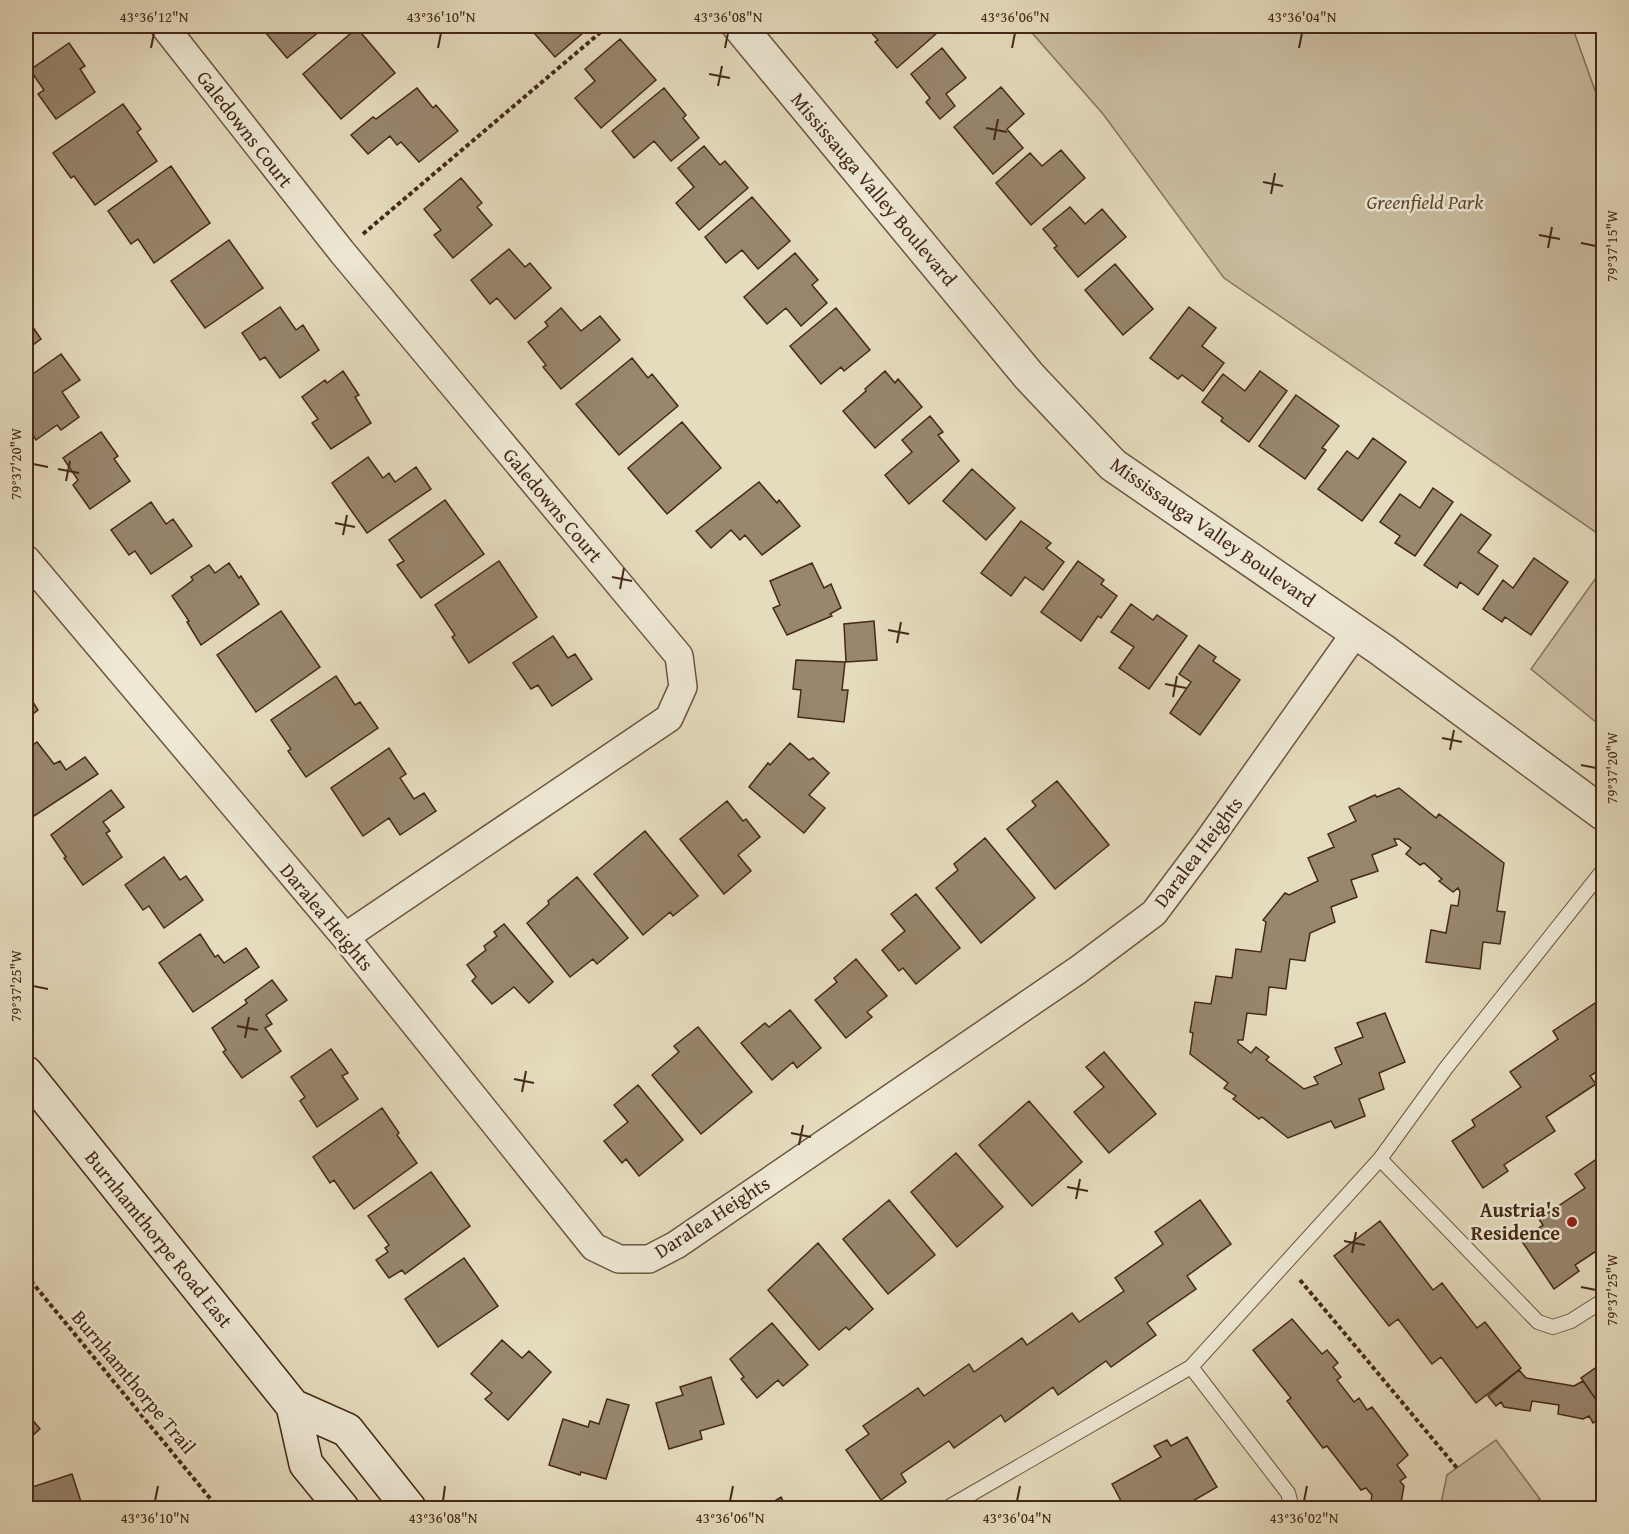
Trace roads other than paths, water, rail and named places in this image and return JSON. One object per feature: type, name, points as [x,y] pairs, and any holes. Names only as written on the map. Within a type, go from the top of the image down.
[{"type":"street","name":"Galedowns Court","points":[[164,26],[342,252],[679,656],[683,687],[669,718],[345,937]]},
{"type":"street","name":"Mississauga Valley Boulevard","points":[[739,26],[1029,376],[1113,465],[1356,632],[1604,814]]},
{"type":"street","name":"Daralea Heights","points":[[26,559],[345,937],[594,1247],[619,1259],[649,1259],[676,1245],[1068,977],[1154,913],[1208,841],[1356,632]]},
{"type":"street","name":"Burnhamthorpe Road East","points":[[26,1073],[293,1406],[306,1464],[342,1509]]},
{"type":"street","name":"Burnhamthorpe Road East","points":[[293,1406],[347,1430],[409,1509]]},
{"type":"lane","points":[[947,1509],[1191,1367],[1380,1160],[1446,1068],[1604,869]]},
{"type":"lane","points":[[1380,1160],[1538,1322],[1553,1327],[1571,1321],[1604,1300]]},
{"type":"lane","points":[[1191,1367],[1288,1493],[1292,1509]]},
{"type":"place","name":"Austria's Residence","points":[[1572,1222]]},
{"type":"park label","name":"Greenfield Park","points":[[1425,202]]}]
